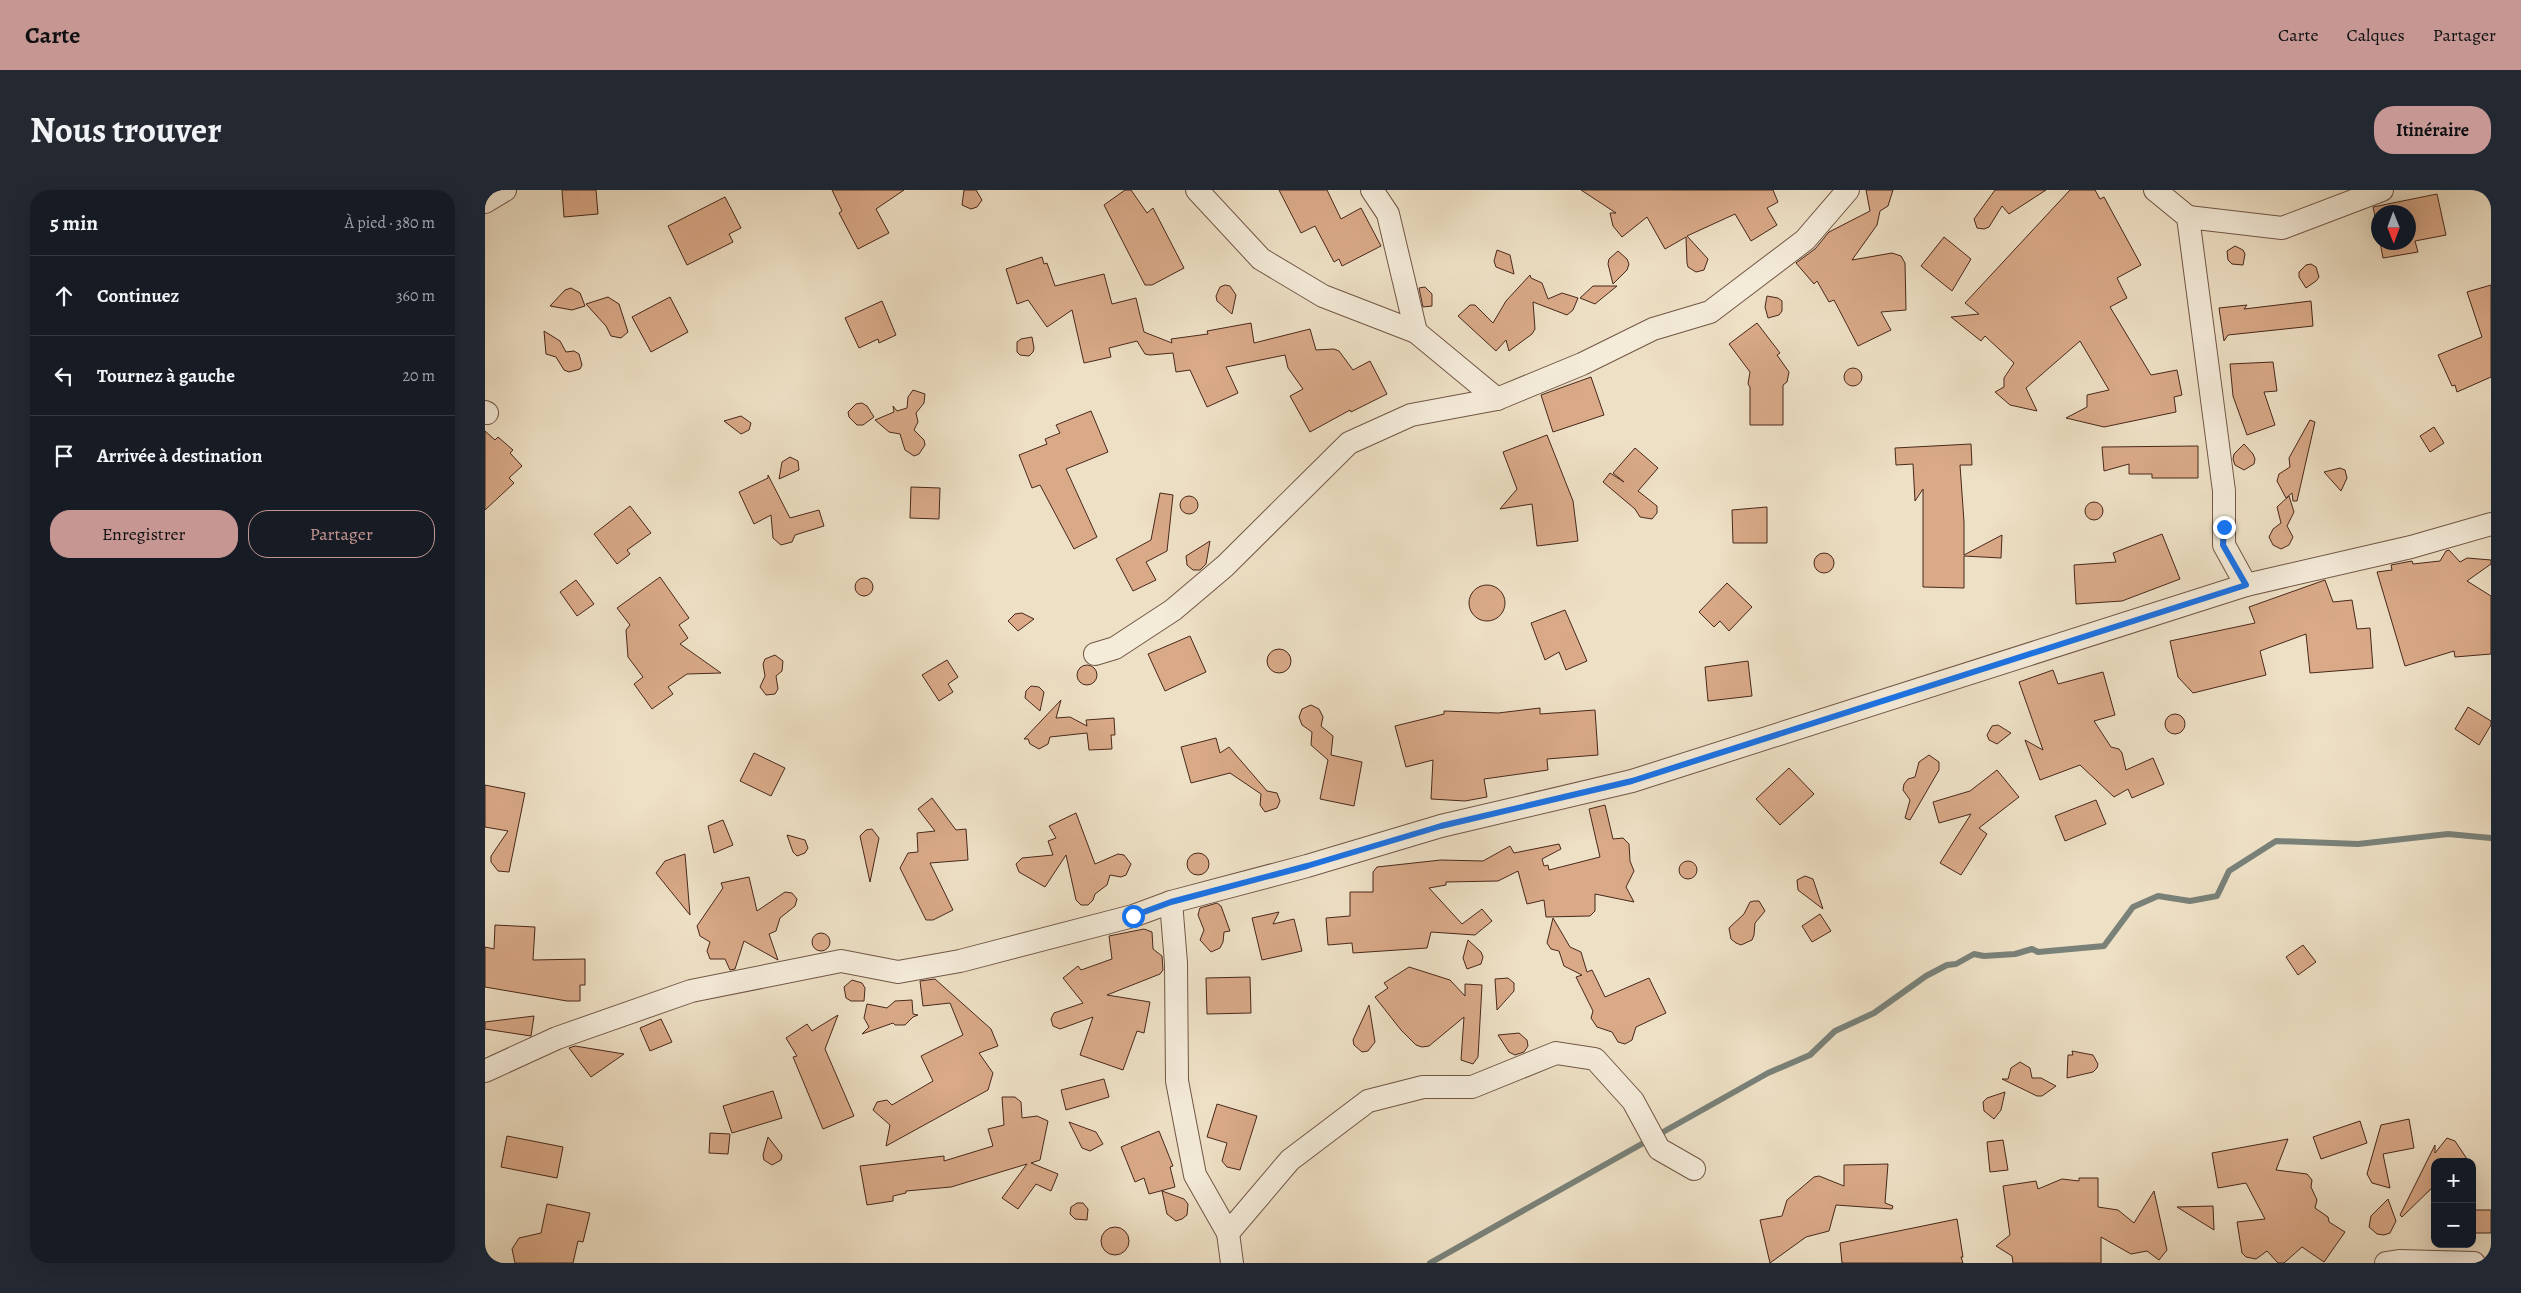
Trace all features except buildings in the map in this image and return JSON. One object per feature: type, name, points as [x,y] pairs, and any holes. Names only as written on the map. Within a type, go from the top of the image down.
[{"type":"street","points":[[485,202],[505,190]]},
{"type":"street","points":[[1197,190],[1261,259],[1323,296],[1416,332],[1497,399]]},
{"type":"street","points":[[1373,190],[1388,214],[1416,332]]},
{"type":"street","points":[[1095,654],[1115,648],[1173,610],[1225,566],[1349,443],[1411,415],[1497,399],[1582,364],[1653,329],[1710,312],[1805,240],[1848,190]]},
{"type":"street","points":[[2155,190],[2188,217],[2282,228],[2382,190]]},
{"type":"street","points":[[2188,217],[2224,490],[2223,545],[2246,585]]},
{"type":"street","points":[[485,1071],[557,1038],[691,991],[841,961],[897,972],[960,961],[1133,916],[1171,902],[1307,866],[1441,826],[1632,781],[2246,585],[2411,547],[2491,524]]},
{"type":"street","points":[[1171,902],[1176,964],[1177,1081],[1195,1175],[1229,1233],[1232,1263]]},
{"type":"street","points":[[1229,1233],[1290,1160],[1368,1101],[1423,1087],[1472,1087],[1556,1053],[1595,1059],[1633,1101],[1659,1149],[1694,1169]]},
{"type":"street","points":[[2386,1263],[2399,1261],[2474,1263]]},
{"type":"waterway","points":[[1430,1263],[1768,1073],[1810,1055],[1835,1031],[1874,1013],[1926,976],[1947,965],[1956,964],[1974,954],[1984,956],[2015,954],[2032,949],[2038,952],[2104,946],[2133,907],[2158,896],[2190,901],[2217,896],[2229,871],[2276,841],[2358,844],[2448,834],[2491,838]]},
{"type":"route","points":[[1133,916],[1171,902],[1307,866],[1441,826],[1632,781],[2246,585],[2223,545],[2224,527]]}]
